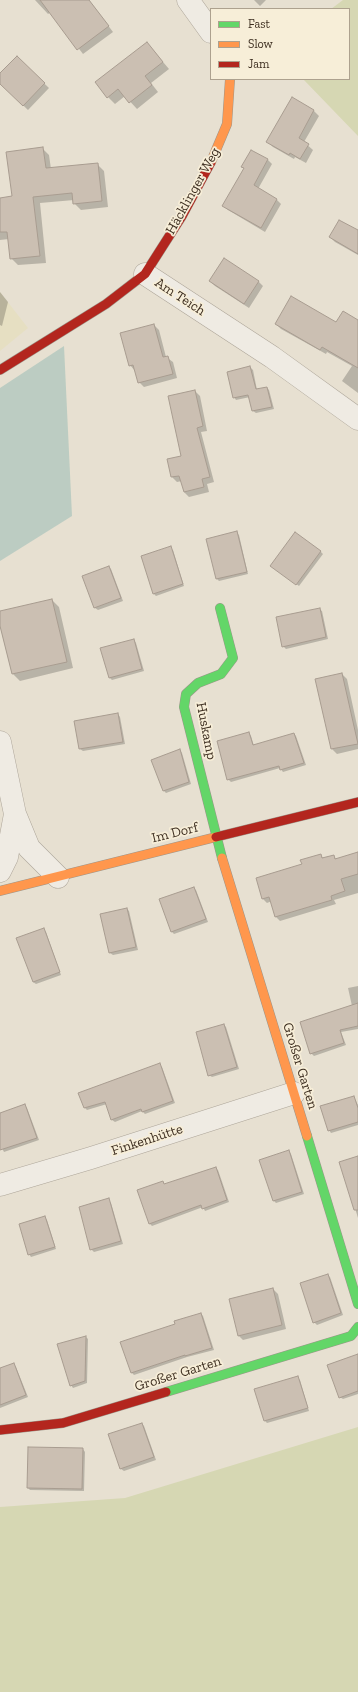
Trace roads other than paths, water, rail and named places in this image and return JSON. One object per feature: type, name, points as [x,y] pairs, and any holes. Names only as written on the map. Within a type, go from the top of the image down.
[{"type":"street","points":[[188,0],[210,31]]},
{"type":"street","name":"Häcklinger Weg","points":[[145,274],[182,216],[208,170],[227,124],[230,80]]},
{"type":"street","name":"Am Teich","points":[[0,370],[106,304],[145,274],[272,357],[358,419]]},
{"type":"street","name":"Huskamp","points":[[216,837],[184,707],[186,694],[198,682],[221,674],[233,658],[220,608]]},
{"type":"street","points":[[0,742],[15,814],[30,848],[58,877]]},
{"type":"street","name":"Im Dorf","points":[[0,891],[358,802]]},
{"type":"street","points":[[0,871],[7,857],[15,814]]},
{"type":"street","name":"Großer Garten","points":[[216,837],[358,1304]]},
{"type":"street","name":"Finkenhütte","points":[[0,1185],[91,1158],[294,1093]]},
{"type":"street","name":"Großer Garten","points":[[0,1430],[63,1423],[351,1336],[358,1327]]}]
